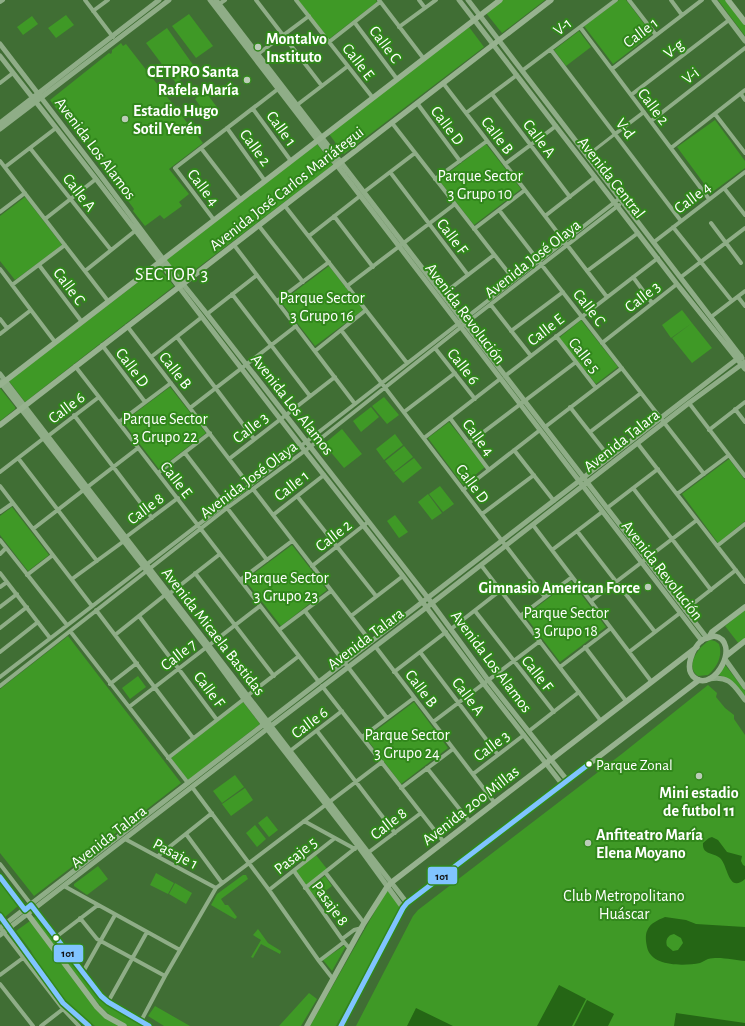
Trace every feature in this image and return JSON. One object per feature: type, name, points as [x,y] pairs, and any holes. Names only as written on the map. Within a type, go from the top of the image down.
[{"type":"main road","name":"Avenida José Carlos Mariátegui","points":[[2,383],[500,0]]},
{"type":"main road","name":"Avenida José Carlos Mariátegui","points":[[0,425],[550,0]]},
{"type":"main road","points":[[728,0],[745,22]]},
{"type":"main road","points":[[706,638],[714,636],[722,638],[725,645],[725,658],[717,673],[708,680],[699,680],[694,677],[690,668],[691,658],[697,647],[706,638],[712,632],[745,607]]},
{"type":"main road","points":[[725,658],[745,641]]},
{"type":"main road","name":"Avenida 200 Millas","points":[[307,1026],[350,948],[387,887],[392,882],[443,841],[601,721],[626,700],[697,647]]},
{"type":"main road","points":[[341,1026],[407,903],[699,680]]},
{"type":"main road","points":[[0,877],[97,1007],[106,1016],[124,1026]]},
{"type":"main road","points":[[0,916],[63,1003],[89,1026]]},
{"type":"street","points":[[85,0],[114,38]]},
{"type":"street","points":[[93,11],[108,0]]},
{"type":"street","points":[[114,38],[159,0]]},
{"type":"street","name":"Avenida Revolución","points":[[210,0],[278,89],[320,139],[402,245],[520,405],[543,429]]},
{"type":"street","points":[[218,2],[225,0]]},
{"type":"street","points":[[256,0],[322,86]]},
{"type":"street","name":"Calle E","points":[[296,0],[372,98]]},
{"type":"street","points":[[419,0],[425,8]]},
{"type":"street","points":[[400,27],[436,0]]},
{"type":"street","name":"Avenida Central","points":[[459,0],[677,284],[744,363],[745,370]]},
{"type":"street","name":"Avenida Central","points":[[468,0],[681,277],[739,358]]},
{"type":"street","name":"V-1","points":[[523,70],[616,0]]},
{"type":"street","points":[[629,0],[656,35]]},
{"type":"street","points":[[671,0],[682,15]]},
{"type":"street","name":"Calle 1","points":[[612,69],[702,0]]},
{"type":"street","points":[[714,0],[745,40]]},
{"type":"street","points":[[0,129],[40,95],[114,38],[166,1]]},
{"type":"street","points":[[329,42],[380,1],[424,59]]},
{"type":"street","name":"Avenida Revolución","points":[[218,2],[297,105],[320,139]]},
{"type":"street","points":[[258,54],[309,16]]},
{"type":"street","name":"V-g","points":[[631,95],[729,20]]},
{"type":"street","name":"Calle C","points":[[355,22],[397,79]]},
{"type":"street","name":"Calle 2","points":[[580,27],[709,200]]},
{"type":"street","name":"Avenida Los Alamos","points":[[0,44],[40,95],[135,227],[280,419],[324,475],[428,598],[430,605],[524,735],[567,780]]},
{"type":"street","name":"V-i","points":[[651,121],[745,48]]},
{"type":"street","name":"V-d","points":[[551,50],[681,221]]},
{"type":"street","name":"Avenida Los Alamos","points":[[0,56],[135,227]]},
{"type":"street","points":[[297,105],[348,66]]},
{"type":"street","points":[[0,83],[12,73]]},
{"type":"street","points":[[466,113],[517,75]]},
{"type":"street","name":"Calle B","points":[[443,83],[607,297]]},
{"type":"street","points":[[241,200],[201,148],[278,89]]},
{"type":"street","points":[[671,148],[745,90]]},
{"type":"street","name":"Calle A","points":[[492,94],[570,197]]},
{"type":"street","points":[[740,94],[745,100]]},
{"type":"street","points":[[0,123],[34,100]]},
{"type":"street","name":"Calle D","points":[[417,103],[460,161]]},
{"type":"street","name":"Calle 1","points":[[253,109],[291,161]]},
{"type":"street","points":[[588,155],[644,112]]},
{"type":"street","points":[[715,114],[745,153]]},
{"type":"street","points":[[392,123],[514,280]]},
{"type":"street","points":[[505,164],[556,126]]},
{"type":"street","points":[[5,167],[56,128]]},
{"type":"street","name":"Calle 2","points":[[227,128],[265,181]]},
{"type":"street","points":[[435,179],[487,141]]},
{"type":"street","name":"Calle A","points":[[30,148],[111,250]]},
{"type":"street","name":"Calle 4","points":[[201,148],[175,168],[214,220]]},
{"type":"street","points":[[308,236],[415,153]]},
{"type":"street","points":[[0,161],[108,301]]},
{"type":"street","name":"Calle F","points":[[390,172],[468,275]]},
{"type":"street","name":"Calle 4","points":[[654,242],[745,172]]},
{"type":"street","points":[[545,216],[595,177]]},
{"type":"street","points":[[45,219],[96,179]]},
{"type":"street","points":[[724,188],[745,215]]},
{"type":"street","points":[[474,229],[524,190]]},
{"type":"street","points":[[0,212],[25,193]]},
{"type":"street","name":"Avenida José Olaya","points":[[251,487],[305,451],[435,348],[461,324],[514,280],[564,241],[622,200]]},
{"type":"street","points":[[347,286],[455,204]]},
{"type":"street","name":"Avenida José Olaya","points":[[0,686],[96,610],[198,524],[226,506],[251,487],[407,363],[461,324],[491,305],[542,266],[568,246],[616,204]]},
{"type":"street","points":[[285,206],[407,363]]},
{"type":"street","name":"Calle C","points":[[499,210],[661,418]]},
{"type":"street","points":[[334,216],[373,267]]},
{"type":"street","points":[[711,223],[741,263]]},
{"type":"street","points":[[259,226],[303,282]]},
{"type":"street","points":[[85,270],[111,250],[135,227]]},
{"type":"street","points":[[673,227],[732,301]]},
{"type":"street","points":[[681,277],[745,228]]},
{"type":"street","points":[[587,272],[638,233]]},
{"type":"street","points":[[12,285],[65,245]]},
{"type":"street","points":[[234,245],[355,404]]},
{"type":"street","name":"Avenida Revolución","points":[[402,245],[443,294],[461,324],[505,376],[543,429],[647,559],[683,611]]},
{"type":"street","points":[[443,294],[494,255]]},
{"type":"street","name":"Calle E","points":[[505,376],[658,258]]},
{"type":"street","points":[[277,301],[329,262]]},
{"type":"street","name":"Calle C","points":[[39,265],[82,322]]},
{"type":"street","points":[[0,269],[55,342]]},
{"type":"street","points":[[207,314],[257,275]]},
{"type":"street","points":[[633,277],[652,303]]},
{"type":"street","name":"Calle 3","points":[[602,343],[677,284]]},
{"type":"street","name":"Avenida Los Alamos","points":[[180,285],[207,314],[310,447],[423,602],[430,605]]},
{"type":"street","points":[[711,317],[745,291]]},
{"type":"street","points":[[511,331],[563,292]]},
{"type":"street","points":[[232,294],[310,396]]},
{"type":"street","points":[[738,297],[745,306]]},
{"type":"street","points":[[491,305],[530,356]]},
{"type":"street","points":[[0,334],[31,310]]},
{"type":"street","points":[[315,350],[366,310]]},
{"type":"street","points":[[151,357],[202,317]]},
{"type":"street","points":[[0,319],[7,328]]},
{"type":"street","name":"Calle B","points":[[127,326],[494,802]]},
{"type":"street","points":[[190,408],[296,326]]},
{"type":"street","points":[[341,330],[381,383]]},
{"type":"street","name":"Calle 5","points":[[556,336],[596,388]]},
{"type":"street","points":[[177,337],[254,439]]},
{"type":"street","name":"Calle D","points":[[102,345],[145,402]]},
{"type":"street","name":"Calle 6","points":[[435,348],[475,399]]},
{"type":"street","name":"Avenida Talara","points":[[33,907],[373,644],[428,598],[554,500],[739,358]]},
{"type":"street","points":[[525,402],[576,362]]},
{"type":"street","name":"Avenida Talara","points":[[373,644],[430,605],[689,403],[744,363]]},
{"type":"street","name":"Calle E","points":[[75,366],[443,841]]},
{"type":"street","points":[[463,490],[622,368]]},
{"type":"street","points":[[404,412],[455,373]]},
{"type":"street","name":"Avenida Micaela Bastidas","points":[[0,374],[2,383],[86,488],[267,725],[328,803],[369,852],[407,903]]},
{"type":"street","points":[[285,415],[335,377]]},
{"type":"street","points":[[424,438],[500,379]]},
{"type":"street","points":[[119,422],[171,383]]},
{"type":"street","name":"Calle D","points":[[381,383],[545,597]]},
{"type":"street","points":[[590,432],[641,392]]},
{"type":"street","name":"Calle 6","points":[[0,472],[99,397]]},
{"type":"street","name":"Calle D","points":[[469,444],[525,402]]},
{"type":"street","points":[[709,430],[745,402]]},
{"type":"street","points":[[689,403],[745,476]]},
{"type":"street","points":[[570,408],[610,458]]},
{"type":"street","points":[[735,409],[745,422]]},
{"type":"street","points":[[74,415],[152,518]]},
{"type":"street","name":"Calle 3","points":[[229,459],[285,415]]},
{"type":"street","name":"Calle 4","points":[[450,418],[489,470]]},
{"type":"street","points":[[661,418],[704,474]]},
{"type":"street","points":[[158,473],[210,433]]},
{"type":"street","points":[[638,444],[745,582]]},
{"type":"street","points":[[33,529],[138,448]]},
{"type":"street","points":[[514,450],[554,500]]},
{"type":"street","points":[[185,453],[267,560]]},
{"type":"street","points":[[677,494],[729,455]]},
{"type":"street","points":[[18,458],[97,561]]},
{"type":"street","points":[[607,508],[658,469]]},
{"type":"street","name":"Calle 1","points":[[272,515],[324,475]]},
{"type":"street","points":[[482,514],[534,475]]},
{"type":"street","name":"Avenida Revolución","points":[[586,484],[602,512],[642,563],[706,638]]},
{"type":"street","points":[[0,486],[92,606]]},
{"type":"street","points":[[633,488],[711,590]]},
{"type":"street","points":[[297,496],[376,596]]},
{"type":"street","name":"Calle 8","points":[[72,579],[178,498]]},
{"type":"street","points":[[0,512],[13,503]]},
{"type":"street","name":"Avenida José Olaya","points":[[0,677],[92,606],[201,529],[226,506]]},
{"type":"street","points":[[552,550],[602,512]]},
{"type":"street","points":[[591,602],[698,520]]},
{"type":"street","name":"Calle 2","points":[[312,566],[366,524]]},
{"type":"street","points":[[533,525],[651,681]]},
{"type":"street","points":[[717,546],[745,525]]},
{"type":"street","points":[[577,531],[655,632]]},
{"type":"street","points":[[0,540],[67,625]]},
{"type":"street","points":[[240,580],[292,541]]},
{"type":"street","points":[[0,554],[6,548]]},
{"type":"street","points":[[115,635],[220,554]]},
{"type":"street","points":[[27,575],[53,555]]},
{"type":"street","points":[[481,565],[601,721]]},
{"type":"street","points":[[629,652],[736,570]]},
{"type":"street","points":[[0,573],[50,638]]},
{"type":"street","points":[[195,573],[274,676]]},
{"type":"street","points":[[351,616],[403,576]]},
{"type":"street","points":[[520,616],[572,576]]},
{"type":"street","points":[[0,587],[7,582]]},
{"type":"street","points":[[394,672],[500,590]]},
{"type":"street","points":[[280,630],[331,591]]},
{"type":"street","points":[[0,607],[17,594]]},
{"type":"street","name":"Calle 7","points":[[129,707],[260,606]]},
{"type":"street","points":[[0,628],[27,607]]},
{"type":"street","points":[[96,610],[194,738]]},
{"type":"street","name":"Calle F","points":[[475,610],[554,712]]},
{"type":"street","points":[[305,611],[387,718]]},
{"type":"street","name":"Calle F","points":[[139,616],[217,720]]},
{"type":"street","points":[[0,652],[38,622]]},
{"type":"street","points":[[560,667],[611,628]]},
{"type":"street","points":[[70,631],[212,813],[333,979]]},
{"type":"street","points":[[433,722],[540,641]]},
{"type":"street","points":[[585,647],[626,700]]},
{"type":"street","name":"Calle A","points":[[420,652],[498,755]]},
{"type":"street","points":[[30,654],[34,660]]},
{"type":"street","points":[[168,758],[299,656]]},
{"type":"street","points":[[725,658],[745,685]]},
{"type":"street","points":[[110,684],[137,663]]},
{"type":"street","points":[[708,680],[718,678],[728,680],[745,700]]},
{"type":"street","name":"Avenida Los Alamos","points":[[486,682],[529,731],[562,784]]},
{"type":"street","points":[[529,731],[579,692]]},
{"type":"street","points":[[362,737],[414,698]]},
{"type":"street","name":"Calle 6","points":[[290,751],[342,711]]},
{"type":"street","name":"Avenida Micaela Bastidas","points":[[267,725],[290,751],[328,803],[356,848],[403,908]]},
{"type":"street","points":[[317,731],[395,833]]},
{"type":"street","name":"Calle 3","points":[[473,774],[524,735]]},
{"type":"street","points":[[402,788],[453,749]]},
{"type":"street","points":[[141,1021],[216,888],[382,762]]},
{"type":"street","points":[[428,768],[469,821]]},
{"type":"street","name":"Avenida Talara","points":[[1,931],[64,886],[125,839],[190,785]]},
{"type":"street","points":[[158,856],[212,813]]},
{"type":"street","name":"Calle 8","points":[[369,852],[421,813]]},
{"type":"street","points":[[304,821],[356,848],[305,888]]},
{"type":"street","points":[[186,834],[222,882]]},
{"type":"street","name":"Pasaje 5","points":[[269,890],[335,838]]},
{"type":"street","name":"Pasaje 1","points":[[125,839],[216,888]]},
{"type":"street","points":[[0,864],[101,996],[108,1002],[149,1026]]},
{"type":"street","name":"Pasaje 8","points":[[294,871],[343,941],[350,948]]},
{"type":"street","points":[[319,961],[354,930],[363,926],[325,872]]},
{"type":"street","points":[[64,886],[180,950]]},
{"type":"street","points":[[56,937],[98,905]]},
{"type":"street","points":[[83,972],[101,942],[115,914]]},
{"type":"street","points":[[80,918],[101,942],[165,976]]},
{"type":"street","points":[[1,931],[63,1009],[79,1026]]},
{"type":"street","points":[[108,1002],[147,932]]},
{"type":"street","points":[[0,975],[23,958]]},
{"type":"street","points":[[0,984],[33,1026]]},
{"type":"street","points":[[41,1026],[63,1009]]},
{"type":"green space","points":[[298,0],[376,0],[377,2],[329,39]]},
{"type":"green space","points":[[502,0],[545,0],[502,33],[486,13]]},
{"type":"green space","points":[[619,0],[626,0],[652,34],[613,64],[584,26]]},
{"type":"green space","points":[[718,0],[726,0],[745,25],[745,36]]},
{"type":"green space","points":[[189,14],[213,46],[196,58],[172,26]]},
{"type":"green space","points":[[66,15],[74,25],[56,38],[48,28]]},
{"type":"green space","points":[[32,16],[38,24],[23,35],[17,27]]},
{"type":"green space","points":[[469,27],[484,47],[344,154],[329,134]]},
{"type":"green space","points":[[167,28],[196,69],[176,83],[146,43]]},
{"type":"green space","points":[[579,31],[591,47],[566,66],[554,50]]},
{"type":"green space","name":"Estadio Hugo Sotil Yerén","points":[[121,43],[123,46],[126,44],[203,143],[169,169],[189,194],[179,202],[182,206],[164,219],[160,215],[145,226],[133,211],[134,209],[126,198],[128,196],[121,188],[119,189],[92,154],[94,152],[92,150],[93,148],[88,142],[83,142],[66,120],[67,117],[64,113],[61,115],[50,100],[109,53],[111,54],[112,50]]},
{"type":"green space","points":[[205,91],[219,110],[209,118],[195,99]]},
{"type":"green space","points":[[715,120],[745,161],[745,168],[711,193],[677,147]]},
{"type":"green space","points":[[317,144],[333,165],[181,279],[167,262],[167,259]]},
{"type":"green space","name":"Parque Sector 3 Grupo 10","points":[[486,144],[521,189],[474,225],[439,180]]},
{"type":"green space","points":[[25,197],[62,245],[15,280],[0,261],[0,216]]},
{"type":"green space","name":"Parque Sector 3 Grupo 16","points":[[329,266],[363,310],[315,346],[281,302]]},
{"type":"green space","points":[[158,267],[174,286],[25,402],[9,381]]},
{"type":"green space","points":[[682,310],[692,323],[671,338],[662,325]]},
{"type":"green space","points":[[581,320],[618,367],[596,384],[559,338]]},
{"type":"green space","points":[[692,323],[712,348],[692,363],[672,338]]},
{"type":"green space","name":"Parque Sector 3 Grupo 22","points":[[170,387],[206,433],[159,469],[123,422]]},
{"type":"green space","points":[[0,388],[15,409],[0,421]]},
{"type":"green space","points":[[384,397],[399,415],[387,424],[372,406]]},
{"type":"green space","points":[[371,407],[379,417],[361,432],[353,421]]},
{"type":"green space","points":[[449,422],[485,467],[463,485],[428,438]]},
{"type":"green space","points":[[342,429],[362,454],[344,468],[324,444]]},
{"type":"green space","points":[[395,434],[403,445],[384,460],[376,449]]},
{"type":"green space","points":[[404,446],[413,457],[394,472],[385,461]]},
{"type":"green space","points":[[414,458],[422,468],[403,483],[394,473]]},
{"type":"green space","points":[[729,459],[745,480],[745,521],[718,543],[682,494]]},
{"type":"green space","points":[[440,486],[454,504],[443,512],[429,494]]},
{"type":"green space","points":[[428,494],[442,513],[432,520],[418,502]]},
{"type":"green space","points":[[12,507],[49,555],[28,571],[0,535],[0,516]]},
{"type":"green space","points":[[395,515],[408,532],[399,538],[387,521]]},
{"type":"green space","name":"Parque Sector 3 Grupo 23","points":[[292,545],[327,590],[281,626],[245,580]]},
{"type":"green space","name":"Parque Sector 3 Grupo 18","points":[[571,581],[606,627],[560,662],[525,616]]},
{"type":"green space","points":[[745,610],[745,639],[739,644],[725,626]]},
{"type":"green space","points":[[68,636],[181,783],[34,896],[0,853],[0,689]]},
{"type":"green space","points":[[710,640],[719,644],[720,657],[708,675],[698,676],[692,667],[695,656],[698,651]]},
{"type":"green space","points":[[724,665],[745,691],[745,698],[730,682],[719,675]]},
{"type":"green space","points":[[138,676],[146,687],[130,699],[122,688]]},
{"type":"green space","name":"Club Metropolitano Huáscar","points":[[708,685],[717,693],[716,697],[725,708],[734,715],[734,719],[745,735],[745,1026],[356,1026],[413,916],[418,910],[623,753]]},
{"type":"green space","points":[[243,702],[260,724],[188,780],[171,758]]},
{"type":"green space","name":"Parque Sector 3 Grupo 24","points":[[414,702],[448,748],[401,784],[366,738]]},
{"type":"green space","points":[[235,775],[244,787],[222,803],[213,791]]},
{"type":"green space","points":[[245,788],[253,800],[231,816],[222,804]]},
{"type":"green space","points":[[267,816],[278,830],[269,837],[258,823]]},
{"type":"green space","points":[[255,825],[266,839],[257,847],[246,833]]},
{"type":"green space","points":[[316,855],[327,869],[306,886],[295,872]]},
{"type":"green space","points":[[98,866],[108,879],[87,895],[74,886],[74,884]]},
{"type":"green space","points":[[156,873],[174,883],[168,894],[150,885]]},
{"type":"green space","points":[[243,875],[246,875],[248,879],[221,899],[225,905],[228,905],[237,917],[235,919],[211,905],[217,894]]},
{"type":"green space","points":[[325,876],[332,886],[316,898],[308,888]]},
{"type":"green space","points":[[0,882],[18,906],[5,917],[0,911]]},
{"type":"green space","points":[[175,883],[192,893],[186,904],[169,894]]},
{"type":"green space","points":[[387,890],[400,906],[400,909],[336,1026],[310,1026]]},
{"type":"green space","points":[[37,915],[97,994],[120,1011],[145,1026],[127,1026],[115,1019],[103,1009],[33,918]]},
{"type":"green space","points":[[30,921],[92,1004],[119,1026],[95,1026],[83,1018],[69,1005],[37,963],[31,951],[16,931]]},
{"type":"green space","points":[[258,929],[268,943],[281,951],[280,954],[261,944],[253,958],[251,957],[261,940],[253,935]]},
{"type":"green space","points":[[345,945],[346,946],[332,971],[323,960]]},
{"type":"green space","points":[[309,993],[317,999],[301,1026],[279,1026]]},
{"type":"green space","points":[[155,1006],[190,1026],[164,1026],[148,1016]]},
{"type":"shaded area","points":[[712,837],[718,840],[727,852],[742,856],[741,861],[745,866],[745,879],[739,883],[732,881],[720,858],[704,850],[703,843]]},
{"type":"shaded area","points":[[665,917],[686,920],[696,924],[745,927],[745,961],[717,958],[686,965],[661,962],[650,954],[647,947],[646,933],[652,924]],"holes":[[[674,934],[681,938],[683,943],[678,950],[673,951],[666,944],[670,935]]]},
{"type":"shaded area","points":[[559,985],[586,999],[572,1026],[537,1026]]},
{"type":"shaded area","points":[[587,1000],[614,1014],[608,1026],[574,1026]]},
{"type":"shaded area","points":[[416,1008],[453,1026],[407,1026]]},
{"type":"shaded area","points":[[676,1013],[745,1023],[745,1026],[674,1026]]},
{"type":"transit line","name":"101","points":[[341,1026],[407,903],[589,764]]},
{"type":"transit line","name":"101","points":[[0,877],[25,910],[31,905],[101,996],[108,1002],[149,1026]]},
{"type":"transit line","name":"101","points":[[0,916],[63,1003],[89,1026]]},
{"type":"place","name":"Montalvo Instituto","points":[[258,47]]},
{"type":"place","name":"CETPRO Santa Rafela María","points":[[247,80]]},
{"type":"place","name":"Estadio Hugo Sotil Yerén","points":[[125,119]]},
{"type":"place","name":"Gimnasio American Force","points":[[648,587]]},
{"type":"place","name":"Parque Zonal","points":[[589,764]]},
{"type":"place","name":"Mini estadio de futbol 11","points":[[699,776]]},
{"type":"place","name":"Anfiteatro María Elena Moyano","points":[[588,843]]},
{"type":"district","name":"SECTOR 3","points":[[172,274]]}]
